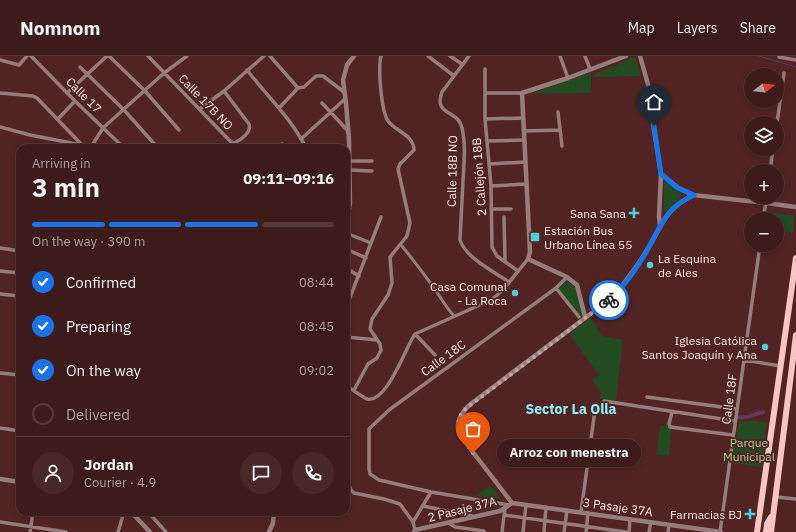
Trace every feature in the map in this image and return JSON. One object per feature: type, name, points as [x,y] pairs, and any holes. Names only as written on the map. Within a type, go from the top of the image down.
[{"type":"main road","points":[[757,532],[796,258]]},
{"type":"main road","points":[[772,532],[796,335]]},
{"type":"main road","points":[[766,532],[767,524],[774,512]]},
{"type":"street","points":[[0,60],[19,65],[27,56]]},
{"type":"street","name":"Calle 17","points":[[31,56],[120,144]]},
{"type":"street","points":[[67,93],[108,56],[145,90],[179,130]]},
{"type":"street","name":"Calle 17B NO","points":[[148,56],[231,142],[234,143],[249,132],[251,128],[224,91]]},
{"type":"street","points":[[93,144],[103,128],[164,73],[187,56]]},
{"type":"street","points":[[200,109],[224,91],[264,56]]},
{"type":"street","points":[[270,56],[298,88]]},
{"type":"street","points":[[348,144],[343,80],[347,65],[354,56]]},
{"type":"street","points":[[354,390],[368,364],[377,358],[381,350],[380,344],[370,329],[372,319],[389,293],[392,284],[390,257],[407,236],[410,223],[398,168],[414,150],[414,146],[409,139],[388,120],[382,97],[379,69],[381,56]]},
{"type":"street","points":[[428,56],[454,76]]},
{"type":"street","points":[[450,56],[462,64]]},
{"type":"street","name":"Calle 18B NO","points":[[469,56],[442,92],[439,104],[442,108],[457,118],[462,128],[464,155],[460,240],[462,247],[469,254],[509,282]]},
{"type":"street","points":[[560,56],[568,78]]},
{"type":"street","points":[[585,56],[590,69]]},
{"type":"street","points":[[486,93],[522,93],[568,78],[626,56]]},
{"type":"street","points":[[640,56],[649,88],[661,174],[660,224]]},
{"type":"street","points":[[778,57],[796,60]]},
{"type":"street","points":[[80,67],[124,110],[154,144]]},
{"type":"street","points":[[248,70],[279,108],[304,144]]},
{"type":"street","name":"2 Callejón 18B","points":[[485,70],[485,118],[491,186],[492,247],[497,256],[505,260],[518,271]]},
{"type":"street","points":[[279,108],[298,88],[304,87],[316,76],[322,76],[344,92]]},
{"type":"street","points":[[0,93],[33,96],[37,98],[81,144]]},
{"type":"street","points":[[350,388],[366,399],[373,399],[381,394],[395,375],[410,340],[415,334],[491,300],[502,291],[528,259],[530,252],[522,93]]},
{"type":"street","points":[[301,139],[345,99]]},
{"type":"street","points":[[58,119],[75,101]]},
{"type":"street","points":[[322,103],[348,131]]},
{"type":"street","points":[[558,112],[562,146]]},
{"type":"street","points":[[485,118],[523,118]]},
{"type":"street","points":[[0,128],[77,144]]},
{"type":"street","points":[[524,131],[560,130]]},
{"type":"street","points":[[487,141],[524,140]]},
{"type":"street","points":[[350,161],[372,161]]},
{"type":"street","points":[[489,164],[525,162]]},
{"type":"street","points":[[350,170],[372,171]]},
{"type":"street","points":[[661,174],[678,188],[694,195],[744,201]]},
{"type":"street","points":[[491,186],[526,184]]},
{"type":"street","points":[[510,504],[459,434],[458,427],[460,414],[612,297],[620,289],[646,252],[660,224],[671,210],[678,204],[694,195]]},
{"type":"street","points":[[774,204],[796,207]]},
{"type":"street","points":[[492,209],[511,209]]},
{"type":"street","points":[[351,296],[381,217]]},
{"type":"street","points":[[504,217],[505,260]]},
{"type":"street","points":[[350,235],[371,243]]},
{"type":"street","points":[[402,246],[416,262],[444,305],[454,316]]},
{"type":"street","points":[[0,248],[16,250]]},
{"type":"street","points":[[350,251],[366,258]]},
{"type":"street","name":"Calle 18F","points":[[720,532],[759,252]]},
{"type":"street","points":[[528,259],[567,278],[577,285],[585,318]]},
{"type":"street","points":[[350,270],[359,276]]},
{"type":"street","points":[[0,271],[16,273]]},
{"type":"street","name":"Calle 18C","points":[[431,492],[379,480],[370,474],[368,462],[370,449],[368,434],[369,429],[389,410],[556,288],[567,278]]},
{"type":"street","points":[[556,288],[579,317]]},
{"type":"street","points":[[0,294],[16,296]]},
{"type":"street","points":[[415,334],[435,355]]},
{"type":"street","points":[[350,337],[377,340]]},
{"type":"street","points":[[744,360],[781,366]]},
{"type":"street","points":[[0,373],[16,375]]},
{"type":"street","points":[[647,397],[737,409]]},
{"type":"street","points":[[604,401],[736,421]]},
{"type":"street","points":[[581,512],[594,410]]},
{"type":"street","points":[[672,412],[670,426],[734,435]]},
{"type":"street","points":[[0,428],[16,430]]},
{"type":"street","points":[[0,479],[16,481]]},
{"type":"street","points":[[350,488],[354,492],[400,504],[413,522],[415,531]]},
{"type":"street","points":[[413,522],[431,492],[510,504]]},
{"type":"street","points":[[776,497],[796,499]]},
{"type":"street","name":"3 Pasaje 37A","points":[[510,504],[567,510],[720,532]]},
{"type":"street","name":"2 Pasaje 37A","points":[[415,531],[475,517],[505,508],[510,504]]},
{"type":"street","points":[[523,532],[526,505]]},
{"type":"street","points":[[423,506],[475,517]]},
{"type":"street","points":[[502,532],[505,508]]},
{"type":"street","points":[[544,532],[546,508]]},
{"type":"street","points":[[564,532],[567,510]]},
{"type":"street","points":[[586,532],[588,513]]},
{"type":"street","points":[[504,515],[587,526],[609,531],[627,532],[630,519]]},
{"type":"street","points":[[30,532],[32,516]]},
{"type":"street","points":[[118,532],[123,516]]},
{"type":"street","points":[[135,516],[150,532]]},
{"type":"street","points":[[152,516],[166,532]]},
{"type":"street","points":[[269,532],[274,516]]},
{"type":"street","points":[[0,522],[66,532]]},
{"type":"street","points":[[649,532],[650,522]]},
{"type":"street","points":[[449,523],[455,527],[484,531]]},
{"type":"street","points":[[668,532],[669,525]]},
{"type":"green space","points":[[635,57],[641,76],[594,77],[593,75]]},
{"type":"green space","points":[[591,72],[591,93],[530,94]]},
{"type":"green space","points":[[667,181],[681,194],[681,198],[666,212],[664,210],[664,182]]},
{"type":"green space","points":[[784,214],[794,217],[793,233],[784,231]]},
{"type":"green space","points":[[565,282],[575,284],[583,315],[580,318],[557,288]]},
{"type":"green space","points":[[591,318],[602,336],[623,340],[616,401],[601,399],[601,392],[592,380],[599,375],[569,334]]},
{"type":"green space","points":[[466,415],[473,425],[464,432]]},
{"type":"green space","name":"Parque Municipal","points":[[755,421],[767,423],[761,467],[732,463],[739,422]]},
{"type":"green space","points":[[660,425],[672,427],[669,456],[657,454]]},
{"type":"green space","points":[[489,486],[491,488],[493,487],[501,499],[476,496]]},
{"type":"waterway","points":[[759,56],[796,67]]},
{"type":"waterway","points":[[738,417],[748,417],[763,412]]},
{"type":"way so far","points":[[473,453],[459,434],[458,422],[460,414],[472,403],[609,300]]},
{"type":"place","name":"Sana Sana","points":[[634,213]]},
{"type":"place","name":"Estación Bus Urbano Línea 55","points":[[535,237]]},
{"type":"place","name":"La Esquina de Ales","points":[[650,265]]},
{"type":"place","name":"Casa Comunal - La Roca","points":[[515,293]]},
{"type":"place","name":"Iglesia Católica Santos Joaquín y Ana","points":[[765,347]]},
{"type":"place","name":"Arroz con menestra","points":[[473,453]]},
{"type":"place","name":"Farmacias BJ","points":[[750,514]]},
{"type":"district","name":"Sector La Olla","points":[[571,409]]},
{"type":"route","points":[[609,300],[620,289],[646,252],[665,217],[678,204],[694,195],[678,188],[661,174],[654,126]]}]
